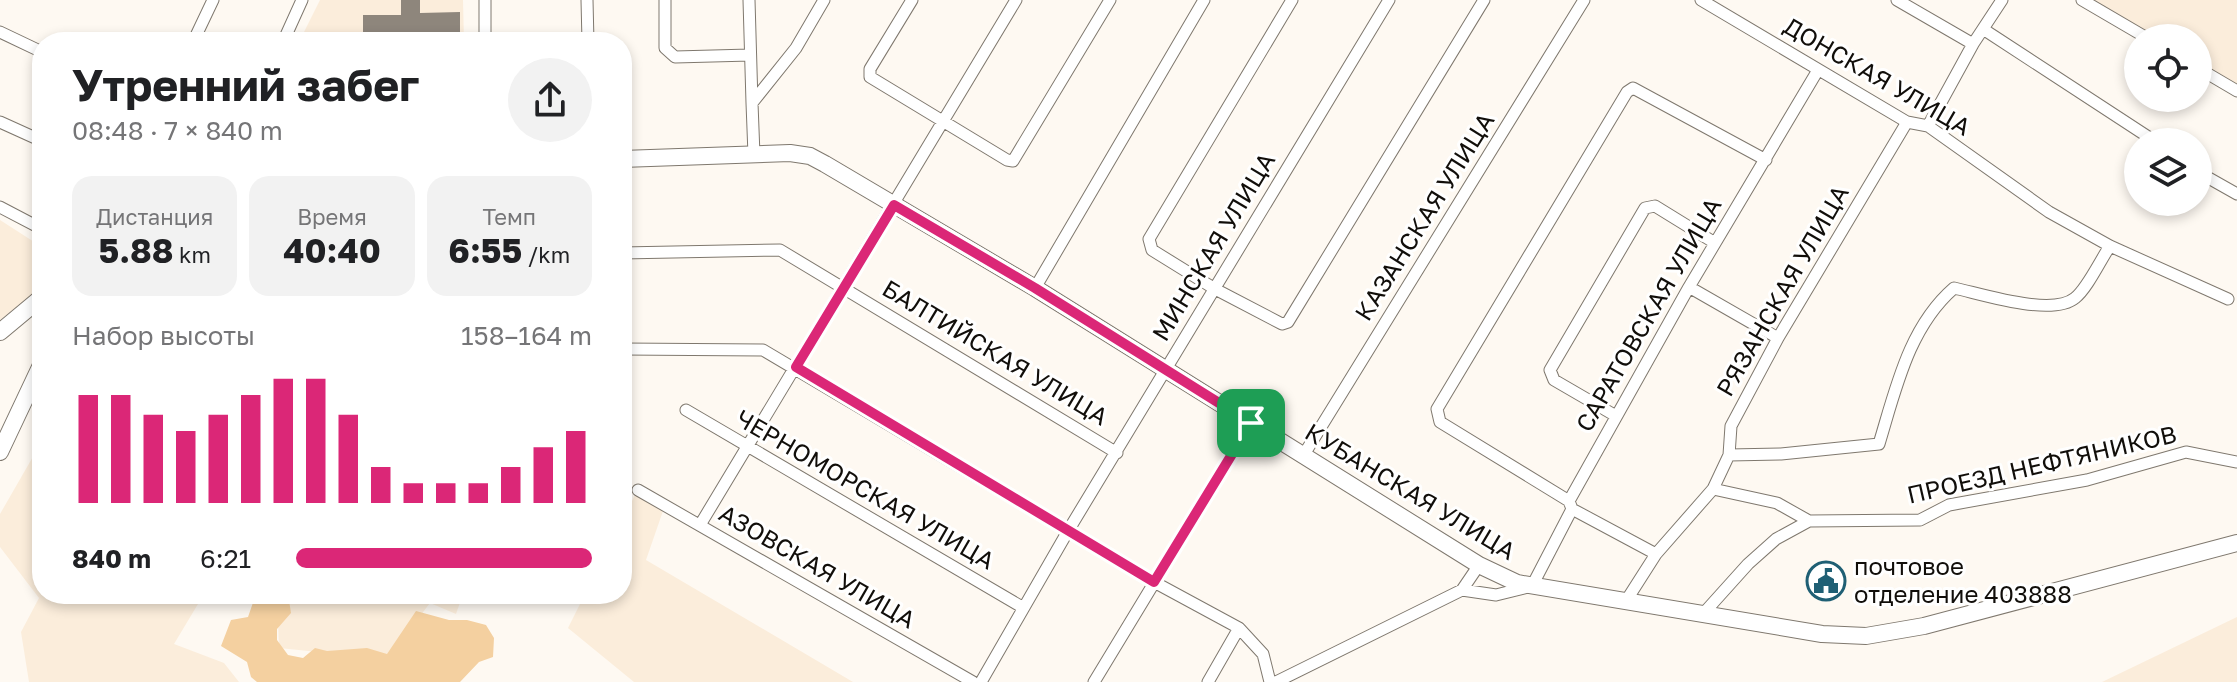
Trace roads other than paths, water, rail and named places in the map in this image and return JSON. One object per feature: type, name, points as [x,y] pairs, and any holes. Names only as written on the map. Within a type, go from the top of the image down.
[{"type":"street","points":[[198,32],[213,0]]},
{"type":"street","points":[[288,32],[302,0]]},
{"type":"street","points":[[485,0],[485,32]]},
{"type":"street","points":[[587,0],[588,32]]},
{"type":"street","points":[[665,0],[665,48],[669,54],[675,57],[750,55]]},
{"type":"street","points":[[749,0],[754,155]]},
{"type":"street","points":[[752,103],[796,48],[824,0]]},
{"type":"street","points":[[912,0],[870,69],[870,77],[1013,161],[1110,0]]},
{"type":"street","points":[[700,525],[1016,0]]},
{"type":"street","points":[[1035,288],[1204,0]]},
{"type":"street","points":[[1292,0],[1149,239],[1152,250],[1276,323],[1288,322],[1484,0]]},
{"type":"street","name":"МИНСКАЯ УЛИЦА","points":[[981,682],[1022,607],[1389,0]]},
{"type":"street","name":"КАЗАНСКАЯ УЛИЦА","points":[[1303,456],[1584,0]]},
{"type":"street","name":"ДОНСКАЯ УЛИЦА","points":[[1701,0],[1907,122],[1928,126],[2049,212],[2110,246],[2228,299]]},
{"type":"street","points":[[1897,0],[1973,44]]},
{"type":"street","points":[[1928,126],[1973,44],[2002,0]]},
{"type":"street","points":[[2082,0],[2124,25]]},
{"type":"street","points":[[1983,29],[2135,128]]},
{"type":"street","points":[[0,32],[32,47]]},
{"type":"street","name":"САРАТОВСКАЯ УЛИЦА","points":[[1532,586],[1616,416],[1818,70]]},
{"type":"street","points":[[2212,76],[2237,91]]},
{"type":"street","points":[[1656,554],[1570,505],[1440,422],[1437,409],[1627,92],[1633,88],[1641,89],[1766,160]]},
{"type":"street","points":[[0,122],[32,136]]},
{"type":"street","name":"РЯЗАНСКАЯ УЛИЦА","points":[[1626,601],[1656,554],[1713,489],[1729,455],[1731,426],[1778,338],[1907,122]]},
{"type":"street","name":"КУБАНСКАЯ УЛИЦА","points":[[632,159],[810,156],[1035,288],[1479,565],[1501,577],[1532,586],[1822,634],[1885,633],[1924,626],[2237,543]]},
{"type":"street","points":[[2212,180],[2237,194]]},
{"type":"street","points":[[1616,416],[1554,380],[1550,370],[1645,208],[1655,206],[1715,243]]},
{"type":"street","points":[[0,207],[32,224]]},
{"type":"street","points":[[1729,455],[1781,454],[1879,444],[1914,338],[1944,296],[1954,288],[2008,301],[2057,305],[2076,298],[2110,246]]},
{"type":"street","name":"БАЛТИЙСКАЯ УЛИЦА","points":[[632,253],[780,250],[1117,453]]},
{"type":"street","points":[[1689,287],[1778,338]]},
{"type":"street","points":[[0,332],[32,305]]},
{"type":"street","points":[[632,349],[763,350],[796,367],[1154,582],[1239,628],[1263,654],[1273,682],[1462,590],[1479,565]]},
{"type":"street","points":[[0,452],[4,432],[32,381]]},
{"type":"street","name":"ЧЕРНОМОРСКАЯ УЛИЦА","points":[[686,410],[1022,607]]},
{"type":"street","points":[[1094,682],[1251,423]]},
{"type":"street","name":"ПРОЕЗД НЕФТЯНИКОВ","points":[[1703,614],[1748,564],[1776,539],[1809,521],[1920,520],[1949,505],[2087,480],[2186,452],[2237,462]]},
{"type":"street","name":"ПРОЕЗД НЕФТЯНИКОВ","points":[[1713,489],[1777,503],[1809,521]]},
{"type":"street","name":"АЗОВСКАЯ УЛИЦА","points":[[638,490],[973,682]]},
{"type":"street","points":[[1462,590],[1496,595],[1532,586]]},
{"type":"street","points":[[1208,682],[1239,628]]},
{"type":"place","name":"почтовое отделение 403888","points":[[1826,581]]}]
